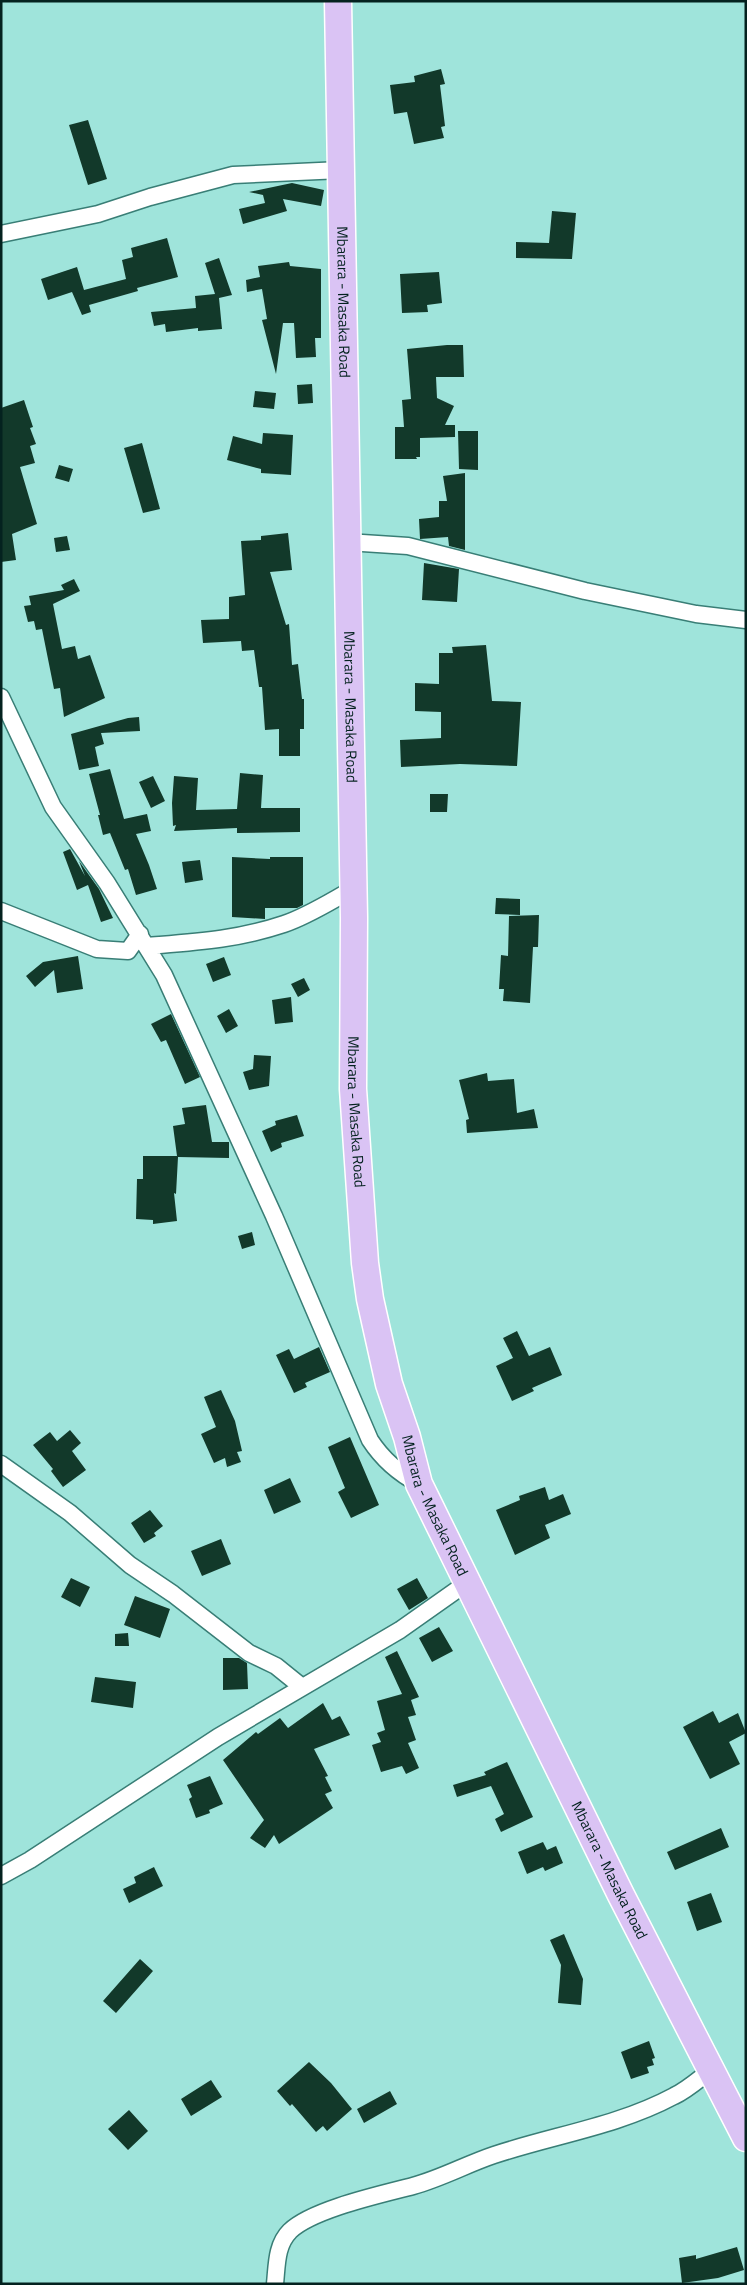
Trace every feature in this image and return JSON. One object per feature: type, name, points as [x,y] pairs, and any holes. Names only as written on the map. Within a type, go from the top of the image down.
[{"type":"highway","name":"Mbarara - Masaka Road","points":[[338,1],[353,889],[353,1089],[364,1263],[376,1328],[389,1384],[407,1437],[419,1484],[617,1887],[746,2138]]},
{"type":"street","points":[[1,234],[98,214],[150,197],[233,175],[340,170]]},
{"type":"street","points":[[346,542],[408,546],[585,591],[696,614],[746,620]]},
{"type":"street","points":[[1,697],[53,807],[107,883],[143,940],[187,1020],[274,1216],[363,1427],[386,1462],[404,1476],[419,1484]]},
{"type":"street","points":[[1,911],[97,949],[110,952],[128,951],[143,940],[221,941],[248,934],[286,923],[353,889]]},
{"type":"street","points":[[1,1464],[70,1513],[130,1565],[167,1589],[249,1654],[276,1666],[302,1687]]},
{"type":"street","points":[[1,1876],[30,1860],[218,1737],[400,1630],[468,1582]]},
{"type":"street","points":[[275,2284],[280,2244],[292,2230],[307,2221],[378,2193],[414,2186],[448,2174],[492,2155],[580,2132],[637,2111],[675,2096],[711,2070]]},
{"type":"building","points":[[441,69],[445,84],[440,85],[445,126],[441,127],[444,138],[414,144],[407,112],[394,114],[390,85],[415,82],[414,76]]},
{"type":"building","points":[[88,120],[107,179],[88,185],[69,125]]},
{"type":"building","points":[[292,183],[324,190],[321,206],[283,199],[287,211],[243,224],[239,209],[265,203],[263,195],[249,192]]},
{"type":"building","points":[[552,211],[576,213],[572,259],[516,258],[516,242],[549,243]]},
{"type":"building","points":[[167,238],[178,277],[137,288],[138,291],[89,305],[91,312],[82,315],[72,292],[48,300],[41,279],[77,267],[84,290],[126,279],[122,260],[133,257],[131,248]]},
{"type":"building","points":[[219,258],[232,295],[219,298],[222,329],[198,331],[198,328],[166,332],[165,324],[154,326],[151,312],[196,308],[195,296],[215,294],[205,263]]},
{"type":"building","points":[[289,262],[290,266],[321,269],[321,338],[315,338],[316,357],[296,358],[294,323],[283,323],[276,374],[262,320],[267,319],[262,289],[247,292],[246,280],[260,277],[258,266]]},
{"type":"building","points":[[439,272],[442,303],[427,305],[428,312],[402,313],[400,274]]},
{"type":"building","points":[[463,345],[464,377],[436,377],[437,398],[454,406],[445,425],[455,425],[455,437],[420,438],[420,457],[416,457],[417,459],[395,459],[395,427],[404,427],[402,400],[411,399],[407,349]]},
{"type":"building","points":[[312,384],[313,403],[298,404],[297,385]]},
{"type":"building","points":[[255,391],[276,393],[274,409],[253,407]]},
{"type":"building","points":[[24,400],[33,427],[30,428],[36,444],[30,446],[35,463],[20,467],[37,524],[12,534],[16,560],[1,562],[1,408]]},
{"type":"building","points":[[458,431],[478,431],[478,470],[459,469]]},
{"type":"building","points":[[263,433],[293,435],[291,475],[261,473],[261,469],[227,460],[233,436],[262,444]]},
{"type":"building","points":[[142,443],[160,509],[143,513],[124,448]]},
{"type":"building","points":[[59,465],[73,469],[69,482],[55,478]]},
{"type":"building","points":[[465,473],[465,550],[449,546],[448,537],[420,539],[419,519],[439,517],[439,501],[447,501],[443,476]]},
{"type":"building","points":[[288,533],[292,570],[270,572],[286,625],[289,624],[292,665],[298,664],[302,699],[304,699],[304,729],[300,729],[300,756],[279,756],[279,729],[265,730],[262,687],[259,687],[254,650],[242,651],[241,641],[203,643],[201,620],[229,619],[229,597],[245,595],[241,541],[261,540],[261,536]]},
{"type":"building","points":[[67,536],[70,550],[56,552],[54,538]]},
{"type":"building","points":[[424,563],[459,569],[457,602],[422,600]]},
{"type":"building","points":[[74,579],[80,591],[53,604],[62,649],[75,646],[78,659],[90,655],[105,698],[64,717],[60,688],[54,689],[42,629],[36,630],[34,621],[28,622],[24,606],[31,605],[29,596],[64,590],[61,585]]},
{"type":"building","points":[[486,645],[492,701],[521,702],[517,766],[460,764],[401,767],[400,740],[441,738],[441,712],[415,711],[415,683],[439,684],[439,653],[453,653],[452,647]]},
{"type":"building","points":[[139,717],[140,731],[101,733],[104,744],[95,747],[99,766],[79,770],[71,734],[128,718]]},
{"type":"building","points":[[110,769],[124,819],[147,814],[151,831],[136,834],[157,889],[136,895],[128,869],[125,870],[110,833],[103,835],[98,815],[100,815],[89,774]]},
{"type":"building","points":[[240,773],[263,775],[261,808],[300,808],[300,832],[237,833],[237,828],[174,831],[176,825],[173,826],[172,803],[174,776],[198,778],[196,810],[237,809]]},
{"type":"building","points":[[153,776],[165,801],[151,808],[139,782]]},
{"type":"building","points":[[430,794],[448,794],[447,812],[430,812]]},
{"type":"building","points":[[70,849],[85,876],[79,861],[99,889],[113,918],[101,922],[88,885],[77,890],[63,852]]},
{"type":"building","points":[[232,857],[270,859],[270,857],[303,857],[303,905],[297,908],[265,908],[265,919],[232,917]]},
{"type":"building","points":[[200,860],[203,880],[185,883],[182,862]]},
{"type":"building","points":[[496,898],[520,899],[520,915],[495,914]]},
{"type":"building","points":[[539,915],[538,947],[533,947],[530,1003],[503,1001],[504,989],[499,989],[501,955],[508,956],[509,916]]},
{"type":"building","points":[[78,956],[83,989],[57,993],[54,970],[35,987],[26,976],[43,962]]},
{"type":"building","points":[[224,957],[231,975],[213,982],[206,964]]},
{"type":"building","points":[[304,978],[310,990],[298,997],[291,984]]},
{"type":"building","points":[[291,997],[293,1022],[275,1024],[272,1000]]},
{"type":"building","points":[[229,1009],[238,1026],[226,1033],[217,1016]]},
{"type":"building","points":[[171,1014],[200,1077],[185,1084],[166,1040],[161,1042],[151,1024]]},
{"type":"building","points":[[254,1055],[271,1056],[269,1086],[249,1090],[243,1072],[253,1069]]},
{"type":"building","points":[[487,1073],[488,1081],[514,1079],[517,1113],[534,1109],[538,1128],[467,1133],[466,1120],[469,1119],[459,1080]]},
{"type":"building","points":[[206,1105],[212,1142],[229,1142],[229,1158],[178,1157],[176,1194],[174,1193],[177,1221],[153,1224],[153,1220],[136,1219],[137,1179],[143,1179],[143,1156],[177,1156],[173,1126],[185,1124],[182,1108]]},
{"type":"building","points":[[297,1115],[304,1136],[281,1143],[282,1147],[271,1152],[262,1131],[276,1125],[275,1121]]},
{"type":"building","points":[[252,1232],[255,1245],[242,1249],[238,1236]]},
{"type":"building","points":[[517,1331],[529,1356],[550,1347],[562,1375],[532,1388],[534,1391],[512,1401],[496,1366],[513,1358],[503,1338]]},
{"type":"building","points":[[319,1347],[330,1372],[305,1383],[307,1387],[294,1393],[276,1355],[289,1349],[294,1359]]},
{"type":"building","points":[[221,1390],[235,1421],[242,1451],[237,1452],[241,1462],[227,1467],[225,1458],[214,1463],[201,1434],[216,1427],[204,1397]]},
{"type":"building","points":[[70,1430],[81,1443],[72,1451],[86,1470],[63,1487],[51,1471],[53,1469],[33,1445],[50,1432],[57,1441]]},
{"type":"building","points":[[350,1437],[379,1505],[351,1518],[338,1492],[345,1488],[328,1447]]},
{"type":"building","points":[[290,1478],[301,1502],[274,1514],[264,1490]]},
{"type":"building","points":[[545,1487],[549,1500],[563,1494],[571,1514],[545,1525],[550,1538],[515,1555],[496,1510],[520,1500],[519,1496]]},
{"type":"building","points":[[150,1510],[163,1526],[154,1533],[156,1536],[144,1543],[131,1523]]},
{"type":"building","points":[[221,1539],[231,1564],[202,1576],[191,1551]]},
{"type":"building","points":[[71,1578],[90,1587],[80,1607],[61,1597]]},
{"type":"building","points":[[417,1578],[428,1598],[409,1610],[397,1589]]},
{"type":"building","points":[[135,1596],[170,1609],[160,1638],[124,1625]]},
{"type":"building","points":[[439,1627],[453,1651],[432,1662],[419,1638]]},
{"type":"building","points":[[128,1633],[129,1646],[115,1646],[115,1634]]},
{"type":"building","points":[[397,1651],[419,1697],[411,1700],[416,1715],[408,1717],[416,1740],[408,1743],[419,1768],[406,1774],[402,1766],[381,1772],[372,1745],[381,1742],[377,1733],[385,1730],[377,1701],[402,1694],[385,1657]]},
{"type":"building","points":[[223,1658],[239,1658],[247,1663],[248,1689],[223,1690]]},
{"type":"building","points":[[95,1677],[136,1682],[133,1708],[91,1702]]},
{"type":"building","points":[[323,1703],[332,1720],[340,1716],[350,1735],[314,1749],[328,1776],[325,1777],[332,1791],[325,1794],[333,1808],[279,1844],[274,1835],[265,1848],[250,1838],[264,1820],[223,1760],[256,1732],[258,1734],[280,1718],[288,1728]]},
{"type":"building","points":[[713,1711],[719,1723],[738,1713],[746,1733],[729,1742],[740,1764],[710,1779],[683,1727]]},
{"type":"building","points":[[507,1762],[533,1817],[501,1832],[495,1819],[504,1814],[491,1786],[457,1797],[453,1785],[486,1775],[484,1772]]},
{"type":"building","points":[[210,1776],[223,1804],[209,1810],[210,1813],[196,1818],[189,1799],[192,1797],[187,1785]]},
{"type":"building","points":[[721,1828],[729,1847],[675,1870],[667,1852]]},
{"type":"building","points":[[543,1842],[547,1850],[556,1846],[563,1863],[545,1871],[543,1867],[527,1874],[518,1852]]},
{"type":"building","points":[[154,1867],[163,1886],[129,1903],[123,1889],[136,1883],[134,1877]]},
{"type":"building","points":[[711,1893],[722,1922],[697,1931],[687,1902]]},
{"type":"building","points":[[564,1934],[583,1979],[581,2005],[558,2003],[561,1965],[550,1940]]},
{"type":"building","points":[[140,1959],[153,1971],[116,2013],[103,2001]]},
{"type":"building","points":[[649,2041],[655,2058],[652,2059],[654,2065],[647,2067],[649,2073],[631,2079],[621,2052]]},
{"type":"building","points":[[309,2062],[331,2083],[352,2109],[327,2131],[323,2126],[316,2132],[292,2104],[290,2106],[277,2091]]},
{"type":"building","points":[[211,2080],[222,2097],[191,2116],[181,2099]]},
{"type":"building","points":[[390,2091],[397,2104],[364,2123],[357,2109]]},
{"type":"building","points":[[129,2110],[148,2131],[128,2150],[108,2129]]},
{"type":"building","points":[[737,2247],[744,2270],[718,2278],[682,2283],[679,2258],[696,2255],[696,2259]]}]
